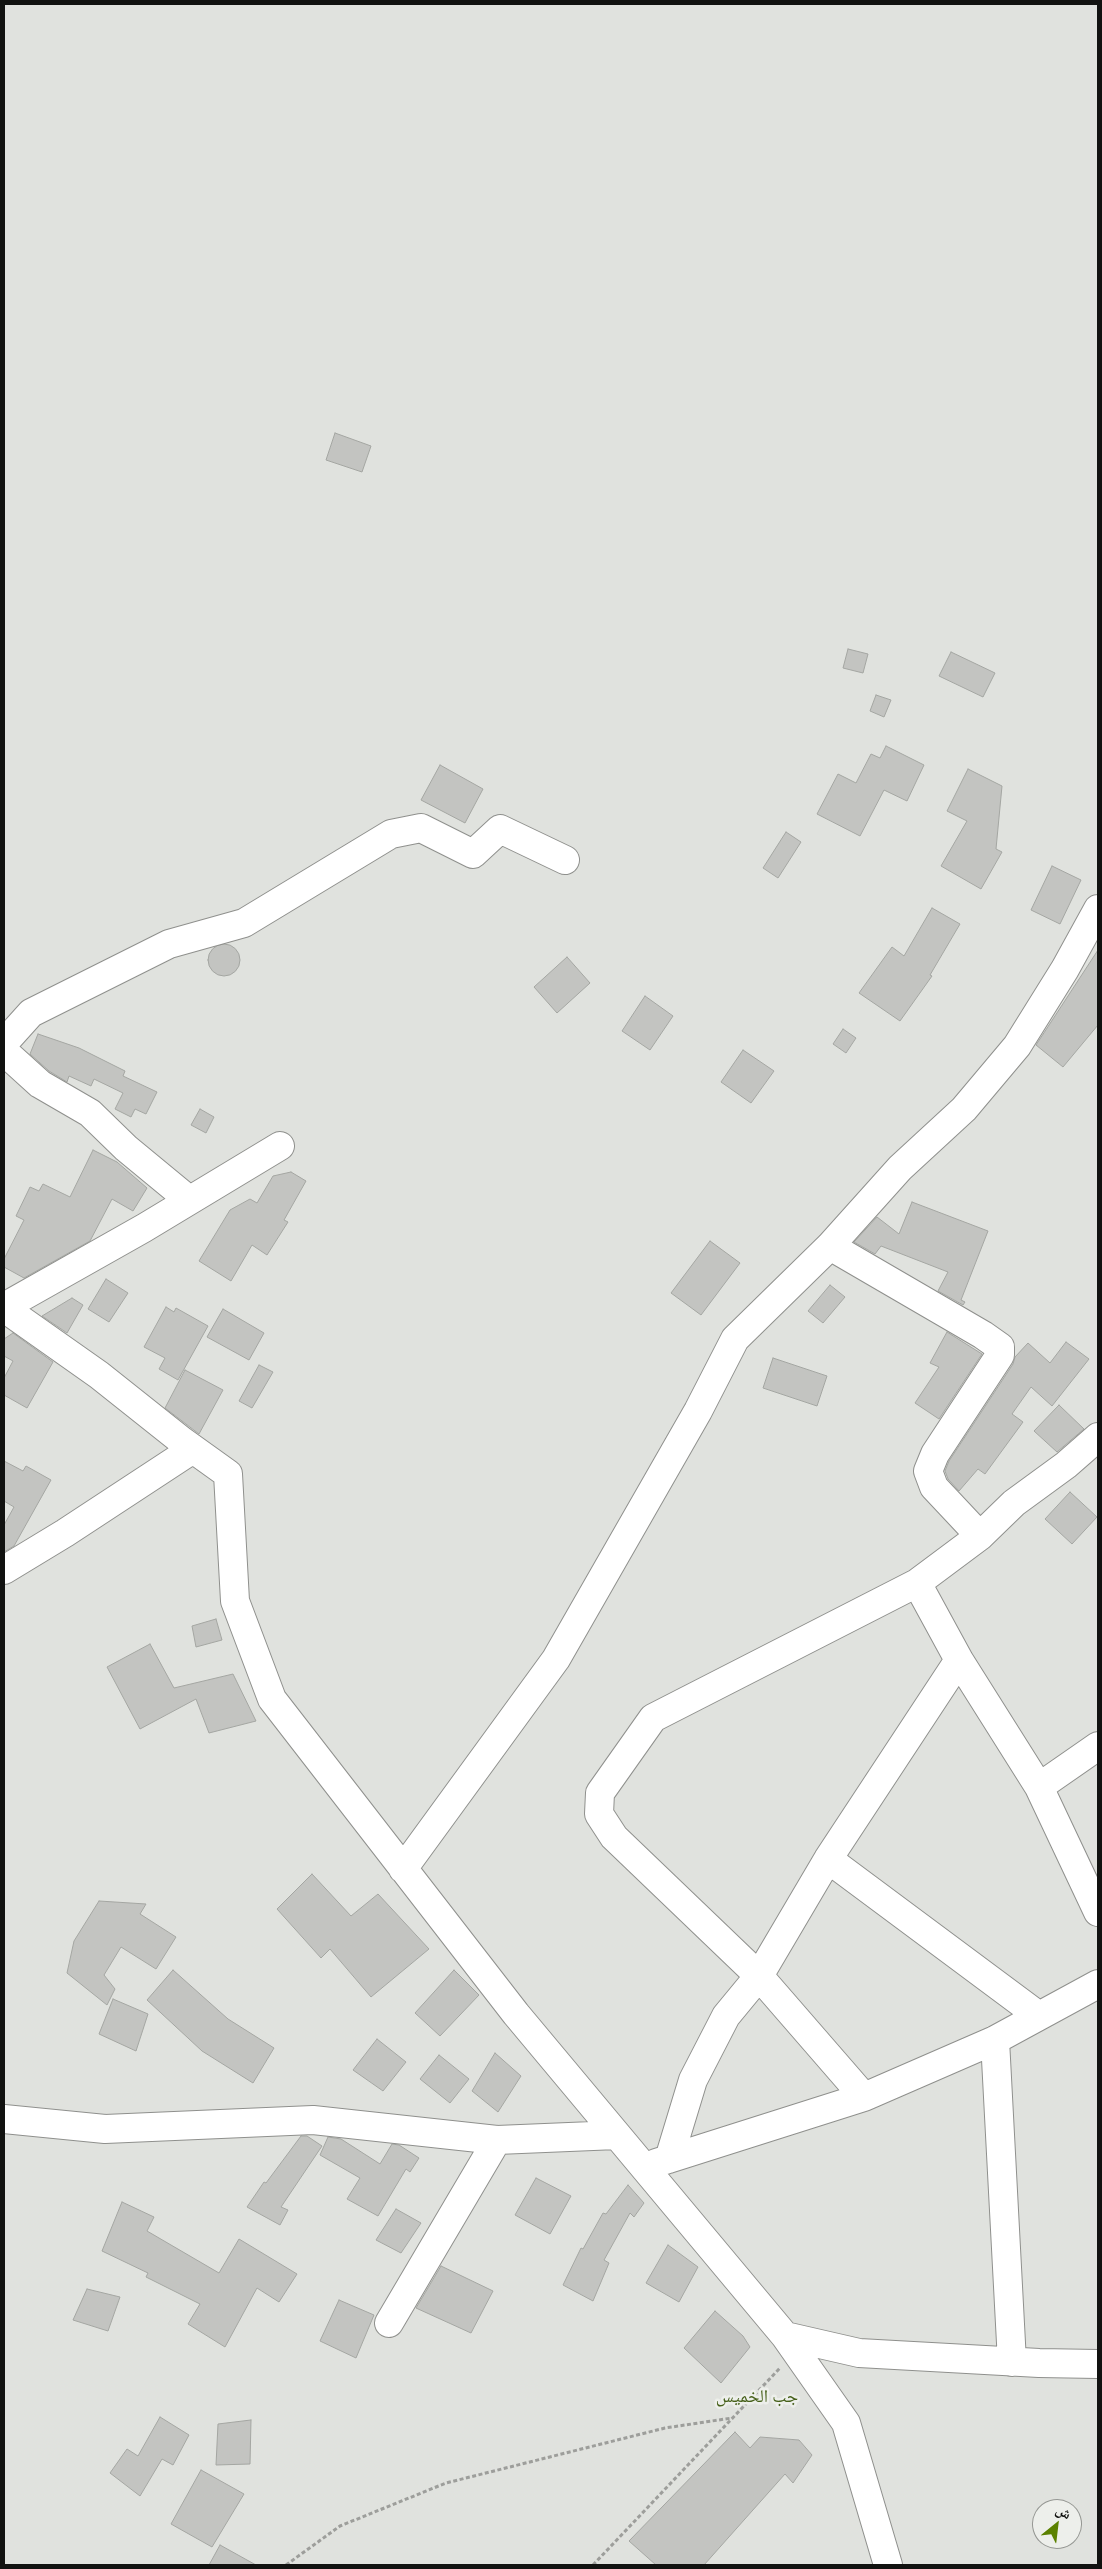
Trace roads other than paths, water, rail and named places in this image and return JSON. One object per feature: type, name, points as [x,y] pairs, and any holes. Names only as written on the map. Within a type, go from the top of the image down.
[{"type":"street","points":[[4,1043],[31,1013],[169,944],[244,923],[391,834],[422,828],[473,854],[500,829],[566,860]]},
{"type":"street","points":[[403,1868],[556,1658],[698,1411],[735,1339],[830,1246],[900,1168],[964,1109],[1017,1046],[1065,969],[1098,909]]},
{"type":"street","points":[[4,1054],[9,1056],[40,1084],[90,1113],[126,1148],[189,1200]]},
{"type":"street","points":[[280,1146],[4,1308],[99,1375],[228,1474],[235,1601],[272,1699],[516,2014],[617,2136],[656,2163],[790,2344],[846,2423],[888,2565]]},
{"type":"street","points":[[830,1246],[984,1335],[1000,1347],[1000,1355],[935,1454],[928,1471],[934,1487],[980,1536]]},
{"type":"street","points":[[864,2097],[759,1976],[614,1837],[599,1814],[600,1793],[653,1718],[917,1583],[980,1536],[1014,1503],[1098,1437]]},
{"type":"street","points":[[4,1570],[65,1534],[193,1449]]},
{"type":"street","points":[[917,1583],[959,1660],[1039,1787],[1098,1912]]},
{"type":"street","points":[[656,2163],[693,2080],[726,2016],[759,1976],[828,1859],[959,1660]]},
{"type":"street","points":[[1039,1787],[1098,1746]]},
{"type":"street","points":[[828,1859],[1039,2016]]},
{"type":"street","points":[[656,2163],[864,2097],[995,2040],[1098,1984]]},
{"type":"street","points":[[995,2040],[1012,2362]]},
{"type":"street","points":[[4,2119],[105,2129],[313,2120],[496,2140],[617,2136]]},
{"type":"street","points":[[389,2323],[496,2140]]},
{"type":"street","points":[[790,2344],[859,2353],[1012,2362],[1098,2364]]},
{"type":"district","name":"جب الخميس","points":[[757,2397]]}]
